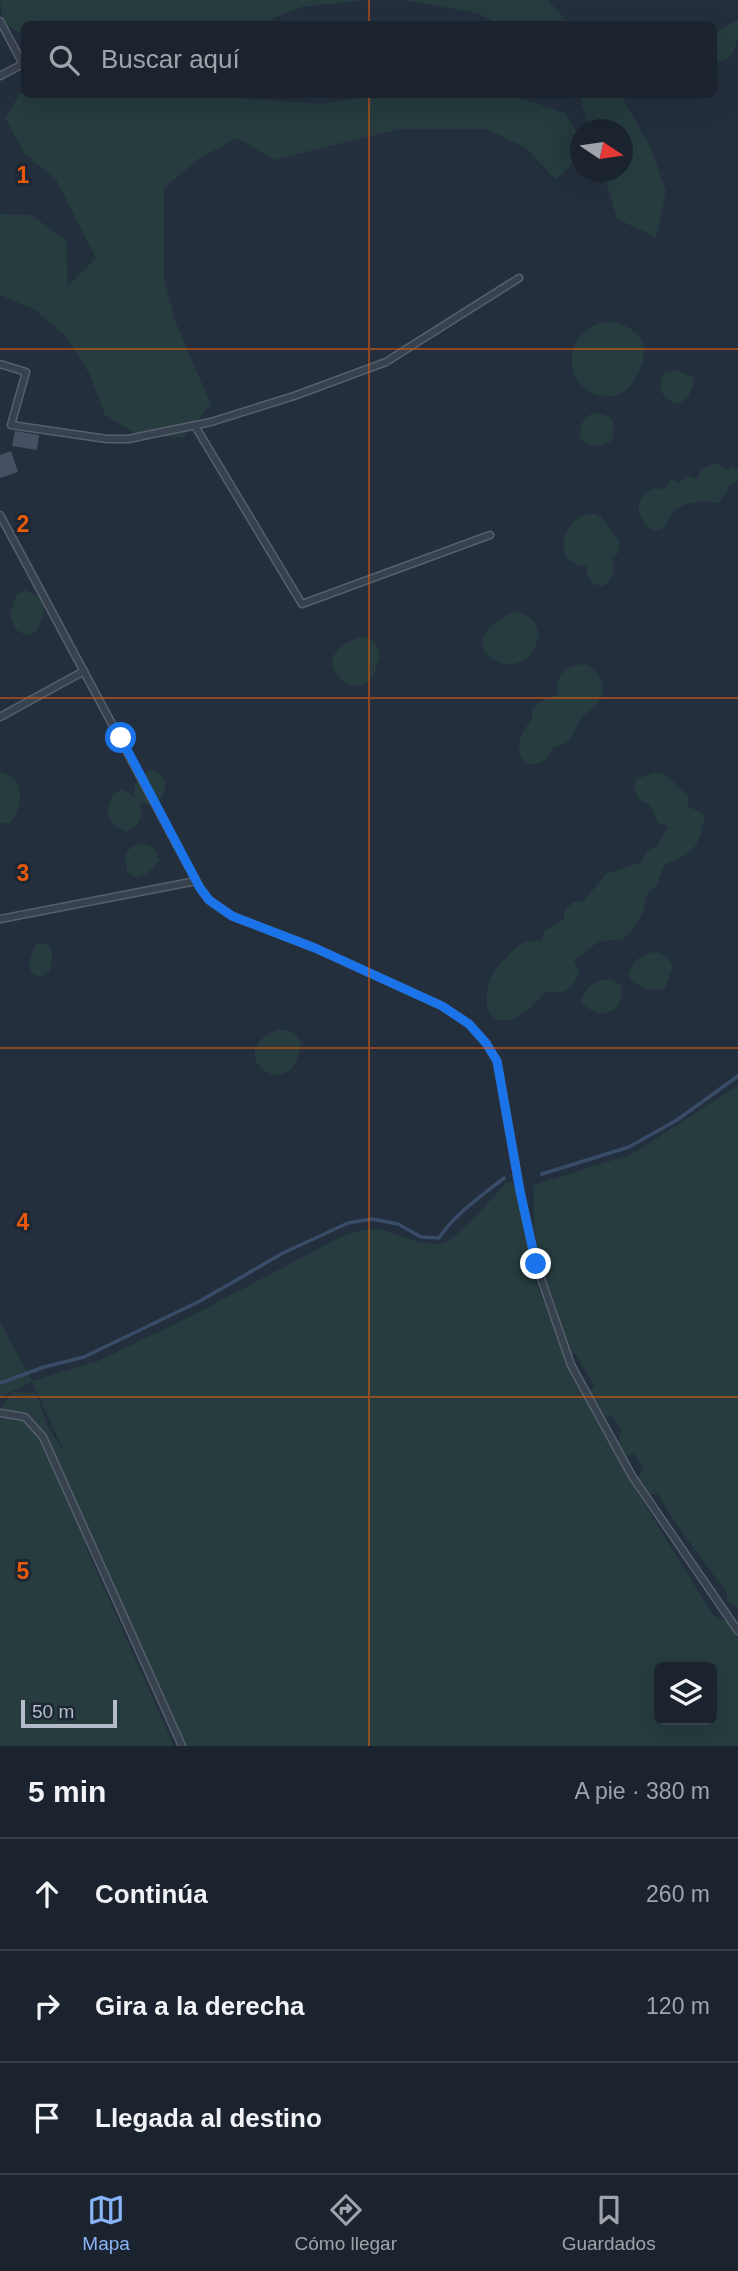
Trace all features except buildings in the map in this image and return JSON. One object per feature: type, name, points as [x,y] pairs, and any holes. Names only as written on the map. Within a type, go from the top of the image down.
[{"type":"lane","points":[[0,21],[21,61]]},
{"type":"lane","points":[[0,76],[21,66]]},
{"type":"lane","points":[[0,364],[26,372],[10,425],[107,439],[128,439],[195,426],[294,396],[386,362],[519,278]]},
{"type":"lane","points":[[195,426],[302,604],[490,535]]},
{"type":"lane","points":[[0,515],[196,881],[209,900],[232,916],[315,948],[442,1006],[469,1024],[486,1043],[497,1061],[536,1264],[571,1365],[632,1476],[738,1631]]},
{"type":"lane","points":[[0,717],[84,671]]},
{"type":"lane","points":[[0,919],[196,881]]},
{"type":"lane","points":[[0,1413],[25,1417],[43,1437],[182,1746]]},
{"type":"green space","points":[[0,0],[366,0],[301,7],[267,21],[21,21],[21,34],[3,22]]},
{"type":"green space","points":[[403,0],[548,0],[566,21],[493,21],[477,13]]},
{"type":"green space","points":[[738,20],[738,35],[732,54],[717,62],[717,32]]},
{"type":"green space","points":[[21,93],[21,98],[238,98],[322,104],[359,98],[519,98],[565,113],[570,121],[570,166],[556,180],[525,147],[486,129],[399,129],[274,160],[237,138],[198,159],[164,188],[164,278],[175,321],[211,405],[183,437],[140,436],[105,415],[90,375],[67,337],[35,310],[0,295],[0,214],[31,215],[66,240],[68,285],[96,258],[56,180],[24,153],[5,117]]},
{"type":"green space","points":[[580,98],[623,98],[652,150],[666,192],[656,237],[617,219],[606,182],[633,182],[633,119],[587,119]]},
{"type":"green space","points":[[610,321],[630,328],[636,334],[644,347],[644,355],[642,365],[628,388],[617,395],[603,397],[581,385],[574,373],[572,361],[575,344],[580,337],[593,326]]},
{"type":"green space","points":[[676,370],[694,378],[690,393],[678,404],[664,396],[661,387],[665,372]]},
{"type":"green space","points":[[593,413],[613,420],[611,442],[594,446],[587,444],[580,437],[582,423]]},
{"type":"green space","points":[[715,463],[728,470],[731,466],[738,469],[738,480],[729,486],[718,503],[708,500],[682,505],[675,510],[661,530],[651,529],[645,524],[638,507],[644,494],[655,489],[665,489],[670,479],[679,483],[687,476],[697,479],[701,470]]},
{"type":"green space","points":[[591,513],[601,517],[620,542],[618,553],[612,559],[613,575],[603,586],[593,584],[587,575],[587,565],[577,565],[567,559],[565,551],[565,536],[571,524]]},
{"type":"green space","points":[[25,590],[39,596],[45,605],[38,628],[26,635],[16,630],[10,615],[16,595]]},
{"type":"green space","points":[[514,612],[528,617],[536,626],[538,636],[529,656],[508,664],[496,661],[487,654],[482,647],[482,640],[491,626]]},
{"type":"green space","points":[[360,637],[368,638],[374,643],[380,658],[370,680],[355,686],[339,677],[332,660],[339,648]]},
{"type":"green space","points":[[585,664],[597,673],[602,685],[597,704],[582,717],[568,742],[553,748],[549,756],[538,764],[524,762],[519,745],[522,734],[532,720],[532,710],[540,702],[559,694],[558,681],[563,672],[572,666]]},
{"type":"green space","points":[[152,770],[164,781],[162,797],[154,805],[140,803],[139,820],[126,832],[113,824],[107,809],[113,794],[123,789],[135,797],[138,780]]},
{"type":"green space","points":[[0,772],[14,779],[20,791],[18,809],[9,823],[0,823]]},
{"type":"green space","points":[[654,772],[664,774],[689,796],[687,807],[697,810],[705,817],[697,843],[688,853],[664,865],[657,886],[648,893],[642,914],[630,933],[621,940],[599,941],[574,961],[579,971],[568,990],[547,991],[514,1019],[502,1021],[493,1017],[487,1007],[489,981],[509,954],[523,943],[541,941],[544,931],[563,920],[565,910],[573,902],[583,902],[606,874],[641,862],[647,851],[657,846],[669,826],[658,823],[650,805],[640,800],[634,791],[635,780]]},
{"type":"green space","points":[[142,843],[152,847],[160,860],[146,875],[136,878],[127,871],[126,856],[132,847]]},
{"type":"green space","points":[[37,944],[48,944],[53,954],[50,970],[41,977],[31,973],[30,969],[30,958]]},
{"type":"green space","points":[[657,952],[667,956],[673,966],[665,988],[644,988],[628,975],[638,959]]},
{"type":"green space","points":[[601,980],[612,980],[621,985],[620,1003],[610,1012],[596,1012],[581,1002],[588,988]]},
{"type":"green space","points":[[277,1030],[291,1032],[301,1042],[295,1063],[287,1072],[277,1075],[260,1066],[255,1058],[256,1048],[262,1039]]},
{"type":"green space","points":[[738,1085],[738,1608],[727,1601],[727,1593],[673,1520],[658,1494],[646,1495],[637,1492],[713,1615],[726,1621],[738,1636],[738,1746],[180,1746],[158,1702],[100,1565],[84,1543],[174,1746],[0,1746],[0,1419],[4,1419],[1,1409],[13,1392],[36,1393],[49,1429],[64,1451],[32,1382],[0,1397],[0,1322],[32,1381],[101,1360],[201,1311],[344,1235],[377,1229],[423,1243],[447,1241],[469,1223],[506,1183],[513,1182],[536,1282],[549,1315],[556,1307],[537,1252],[534,1185],[632,1154]],"holes":[[[575,1353],[595,1387],[583,1394],[564,1357]],[[611,1415],[621,1431],[621,1447],[627,1456],[634,1454],[643,1468],[636,1488],[598,1424]]]},
{"type":"waterway","points":[[542,1174],[629,1147],[677,1120],[738,1076]]},
{"type":"waterway","points":[[0,1383],[44,1367],[84,1357],[200,1301],[283,1253],[348,1223],[372,1219],[398,1224],[421,1237],[439,1238],[461,1213],[504,1178]]},
{"type":"route","points":[[121,738],[200,888],[209,900],[232,916],[315,948],[442,1006],[469,1024],[486,1043],[497,1061],[536,1264]]}]
